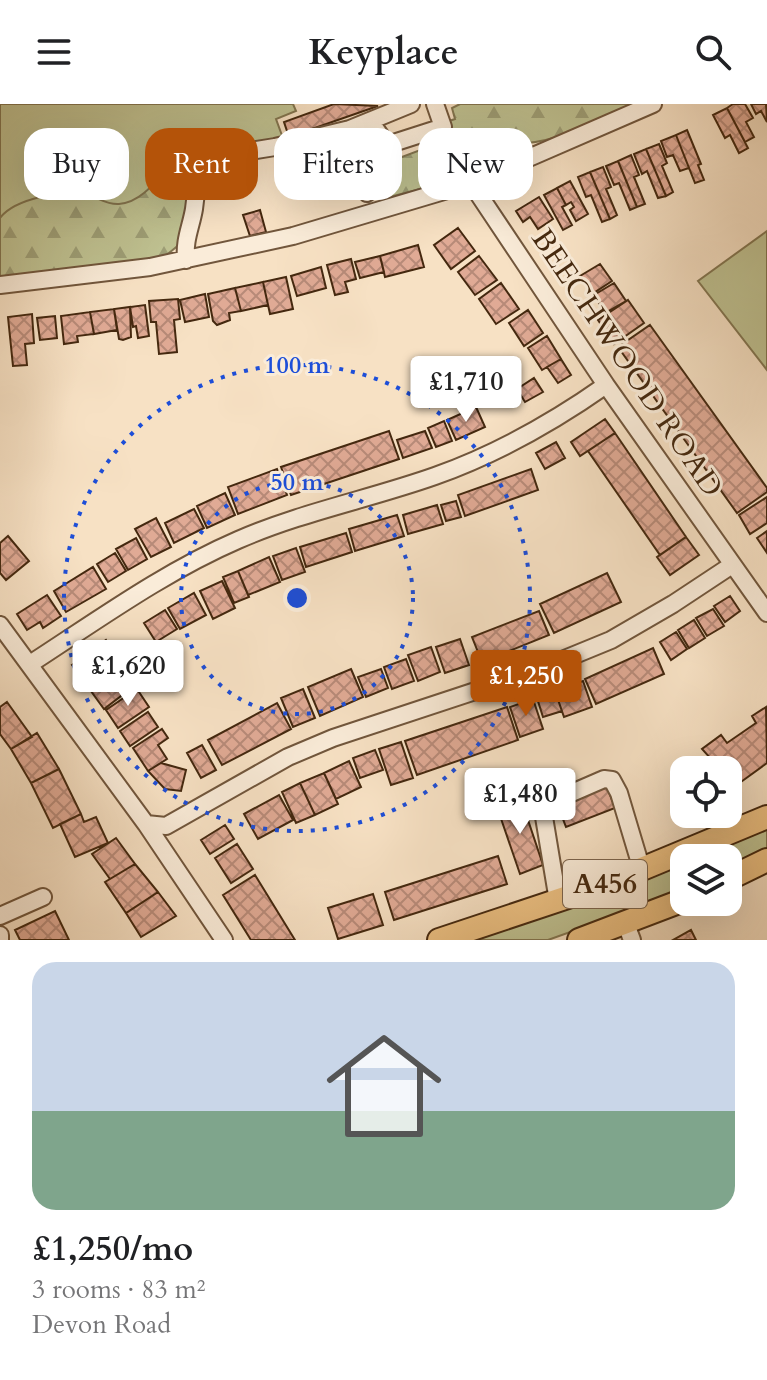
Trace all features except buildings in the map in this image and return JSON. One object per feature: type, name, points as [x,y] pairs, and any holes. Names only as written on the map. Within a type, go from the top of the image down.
[{"type":"highway","name":"A456","points":[[439,940],[642,870],[767,817]]},
{"type":"highway","points":[[742,872],[767,860]]},
{"type":"highway","name":"A456","points":[[579,940],[629,932],[670,908]]},
{"type":"street","points":[[352,128],[411,104]]},
{"type":"street","points":[[370,121],[387,145],[443,127],[435,104]]},
{"type":"street","points":[[533,156],[653,104]]},
{"type":"street","points":[[186,260],[184,243],[202,163],[213,157],[274,147]]},
{"type":"street","points":[[0,285],[186,260],[293,236],[418,199]]},
{"type":"street","name":"BEECHWOOD ROAD","points":[[482,200],[606,385],[767,613]]},
{"type":"street","points":[[30,664],[154,583],[238,540],[335,505],[434,476],[509,446],[557,420],[606,385]]},
{"type":"street","points":[[146,824],[166,826],[288,757],[333,738],[533,672],[611,640],[732,565]]},
{"type":"street","points":[[0,625],[146,824],[224,940]]},
{"type":"street","points":[[558,901],[544,805],[604,779],[612,780],[619,793],[642,870]]},
{"type":"street","points":[[0,916],[43,897]]},
{"type":"green space","points":[[0,104],[293,104],[296,111],[276,119],[279,128],[274,128],[274,143],[258,146],[258,128],[145,128],[145,200],[156,200],[85,269],[0,277]]},
{"type":"green space","points":[[460,104],[636,104],[569,133],[533,142],[533,128],[438,128],[437,125],[455,119],[452,108]]},
{"type":"green space","points":[[418,151],[418,190],[402,194],[402,157]]},
{"type":"green space","points":[[145,192],[145,200],[188,200],[180,244],[164,257],[0,277],[0,218],[17,205],[31,200],[102,200],[119,204]]},
{"type":"green space","points":[[767,231],[767,370],[698,281]]},
{"type":"green space","points":[[767,824],[767,850],[742,862],[742,844],[719,844]]},
{"type":"green space","points":[[670,864],[670,894],[626,912],[548,940],[460,940]]}]
